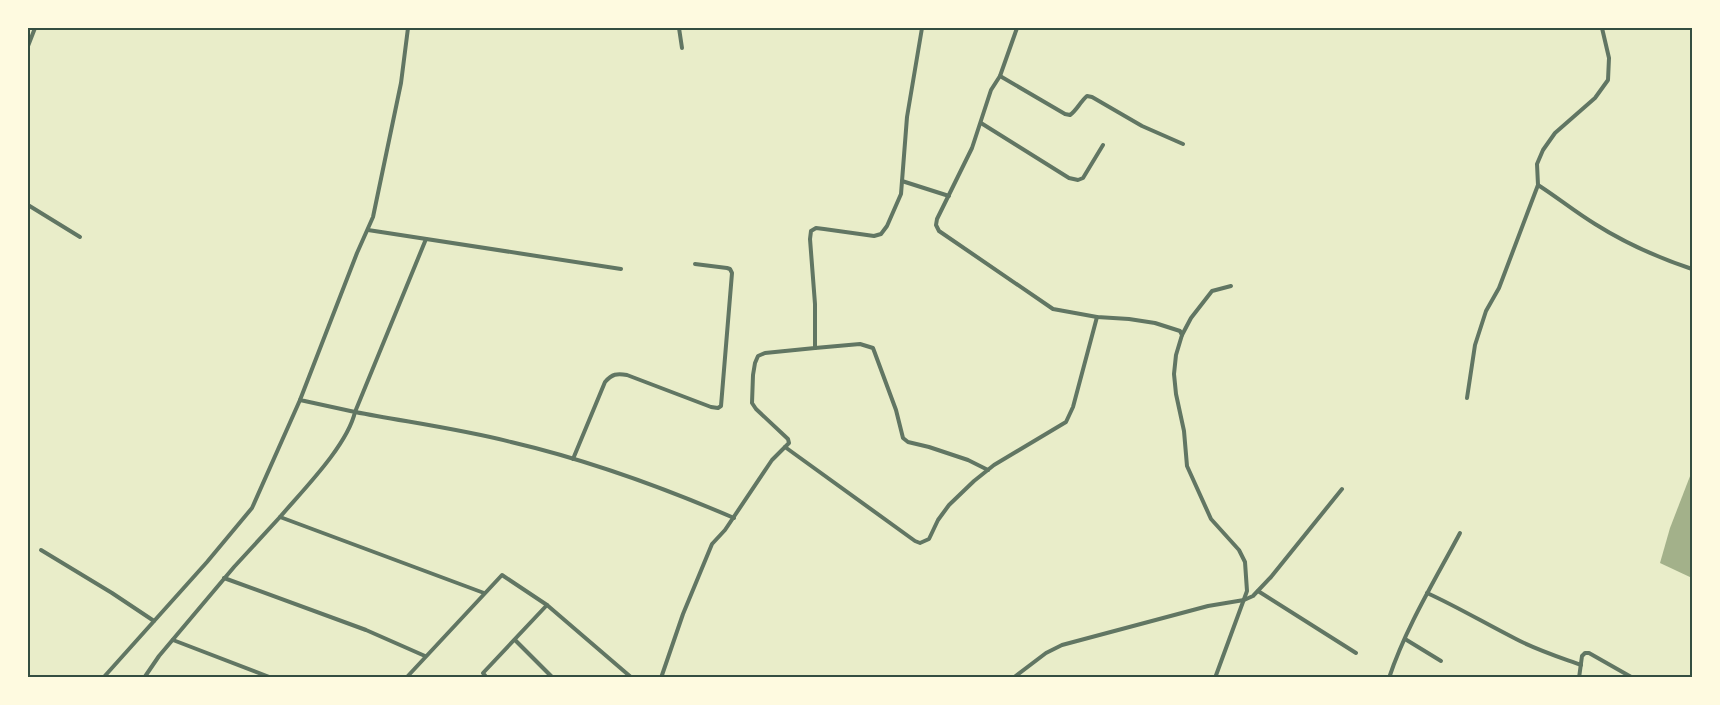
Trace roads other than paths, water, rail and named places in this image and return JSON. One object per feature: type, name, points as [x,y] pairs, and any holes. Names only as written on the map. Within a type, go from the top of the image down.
[{"type":"street","points":[[28,46],[35,28]]},
{"type":"street","points":[[103,678],[252,508],[300,400],[377,203],[401,83],[408,28]]},
{"type":"street","points":[[679,28],[682,48]]},
{"type":"street","points":[[816,348],[811,231],[816,228],[874,236],[881,234],[887,226],[901,194],[907,117],[922,28]]},
{"type":"street","points":[[1017,28],[1000,76],[991,90],[972,148],[937,219],[936,225],[939,231],[1053,309],[1097,317],[1155,323],[1180,330],[1182,335]]},
{"type":"street","points":[[1468,398],[1475,345],[1486,312],[1499,288],[1538,184],[1538,164],[1543,150],[1554,133],[1595,98],[1608,80],[1609,58],[1602,28]]},
{"type":"street","points":[[1000,76],[1065,114],[1070,115],[1075,112],[1083,99],[1087,96],[1092,97],[1142,126],[1182,144]]},
{"type":"street","points":[[981,123],[1069,178],[1078,180],[1083,178],[1103,145]]},
{"type":"street","points":[[902,181],[949,196]]},
{"type":"street","points":[[1538,184],[1594,224],[1638,248],[1692,269]]},
{"type":"street","points":[[28,205],[80,237]]},
{"type":"street","points":[[368,230],[621,269]]},
{"type":"street","points":[[144,678],[224,578],[322,468],[344,438],[352,425],[355,412],[426,240]]},
{"type":"street","points":[[573,459],[605,382],[614,374],[628,375],[711,407],[718,408],[721,406],[732,273],[727,268],[696,264]]},
{"type":"street","points":[[1215,678],[1247,591],[1245,562],[1239,550],[1211,519],[1188,466],[1174,374],[1176,355],[1182,335],[1191,318],[1212,291],[1231,286]]},
{"type":"street","points":[[785,447],[920,543],[929,539],[938,520],[949,505],[994,464],[1066,422],[1080,384],[1097,317]]},
{"type":"street","points":[[661,678],[707,553],[712,544],[734,518],[772,460],[789,444],[788,440],[752,403],[755,363],[758,356],[765,352],[860,344],[873,348],[896,410],[903,438],[908,442],[968,460],[988,470]]},
{"type":"street","points":[[300,400],[512,442],[648,483],[734,518]]},
{"type":"street","points":[[1013,678],[1046,653],[1062,645],[1208,606],[1244,600],[1254,596],[1342,489]]},
{"type":"street","points":[[280,517],[484,593]]},
{"type":"street","points":[[1389,678],[1396,658],[1427,593],[1460,533]]},
{"type":"street","points":[[41,550],[154,621]]},
{"type":"street","points":[[406,678],[502,574],[546,605],[632,678]]},
{"type":"street","points":[[224,578],[366,630],[425,656]]},
{"type":"street","points":[[1258,591],[1356,653]]},
{"type":"street","points":[[1427,593],[1517,640],[1581,665]]},
{"type":"street","points":[[487,678],[483,673],[546,605]]},
{"type":"street","points":[[1405,639],[1441,660]]},
{"type":"street","points":[[173,640],[272,678]]},
{"type":"street","points":[[515,640],[553,678]]},
{"type":"street","points":[[1579,678],[1582,656],[1585,653],[1589,653],[1633,678]]}]
